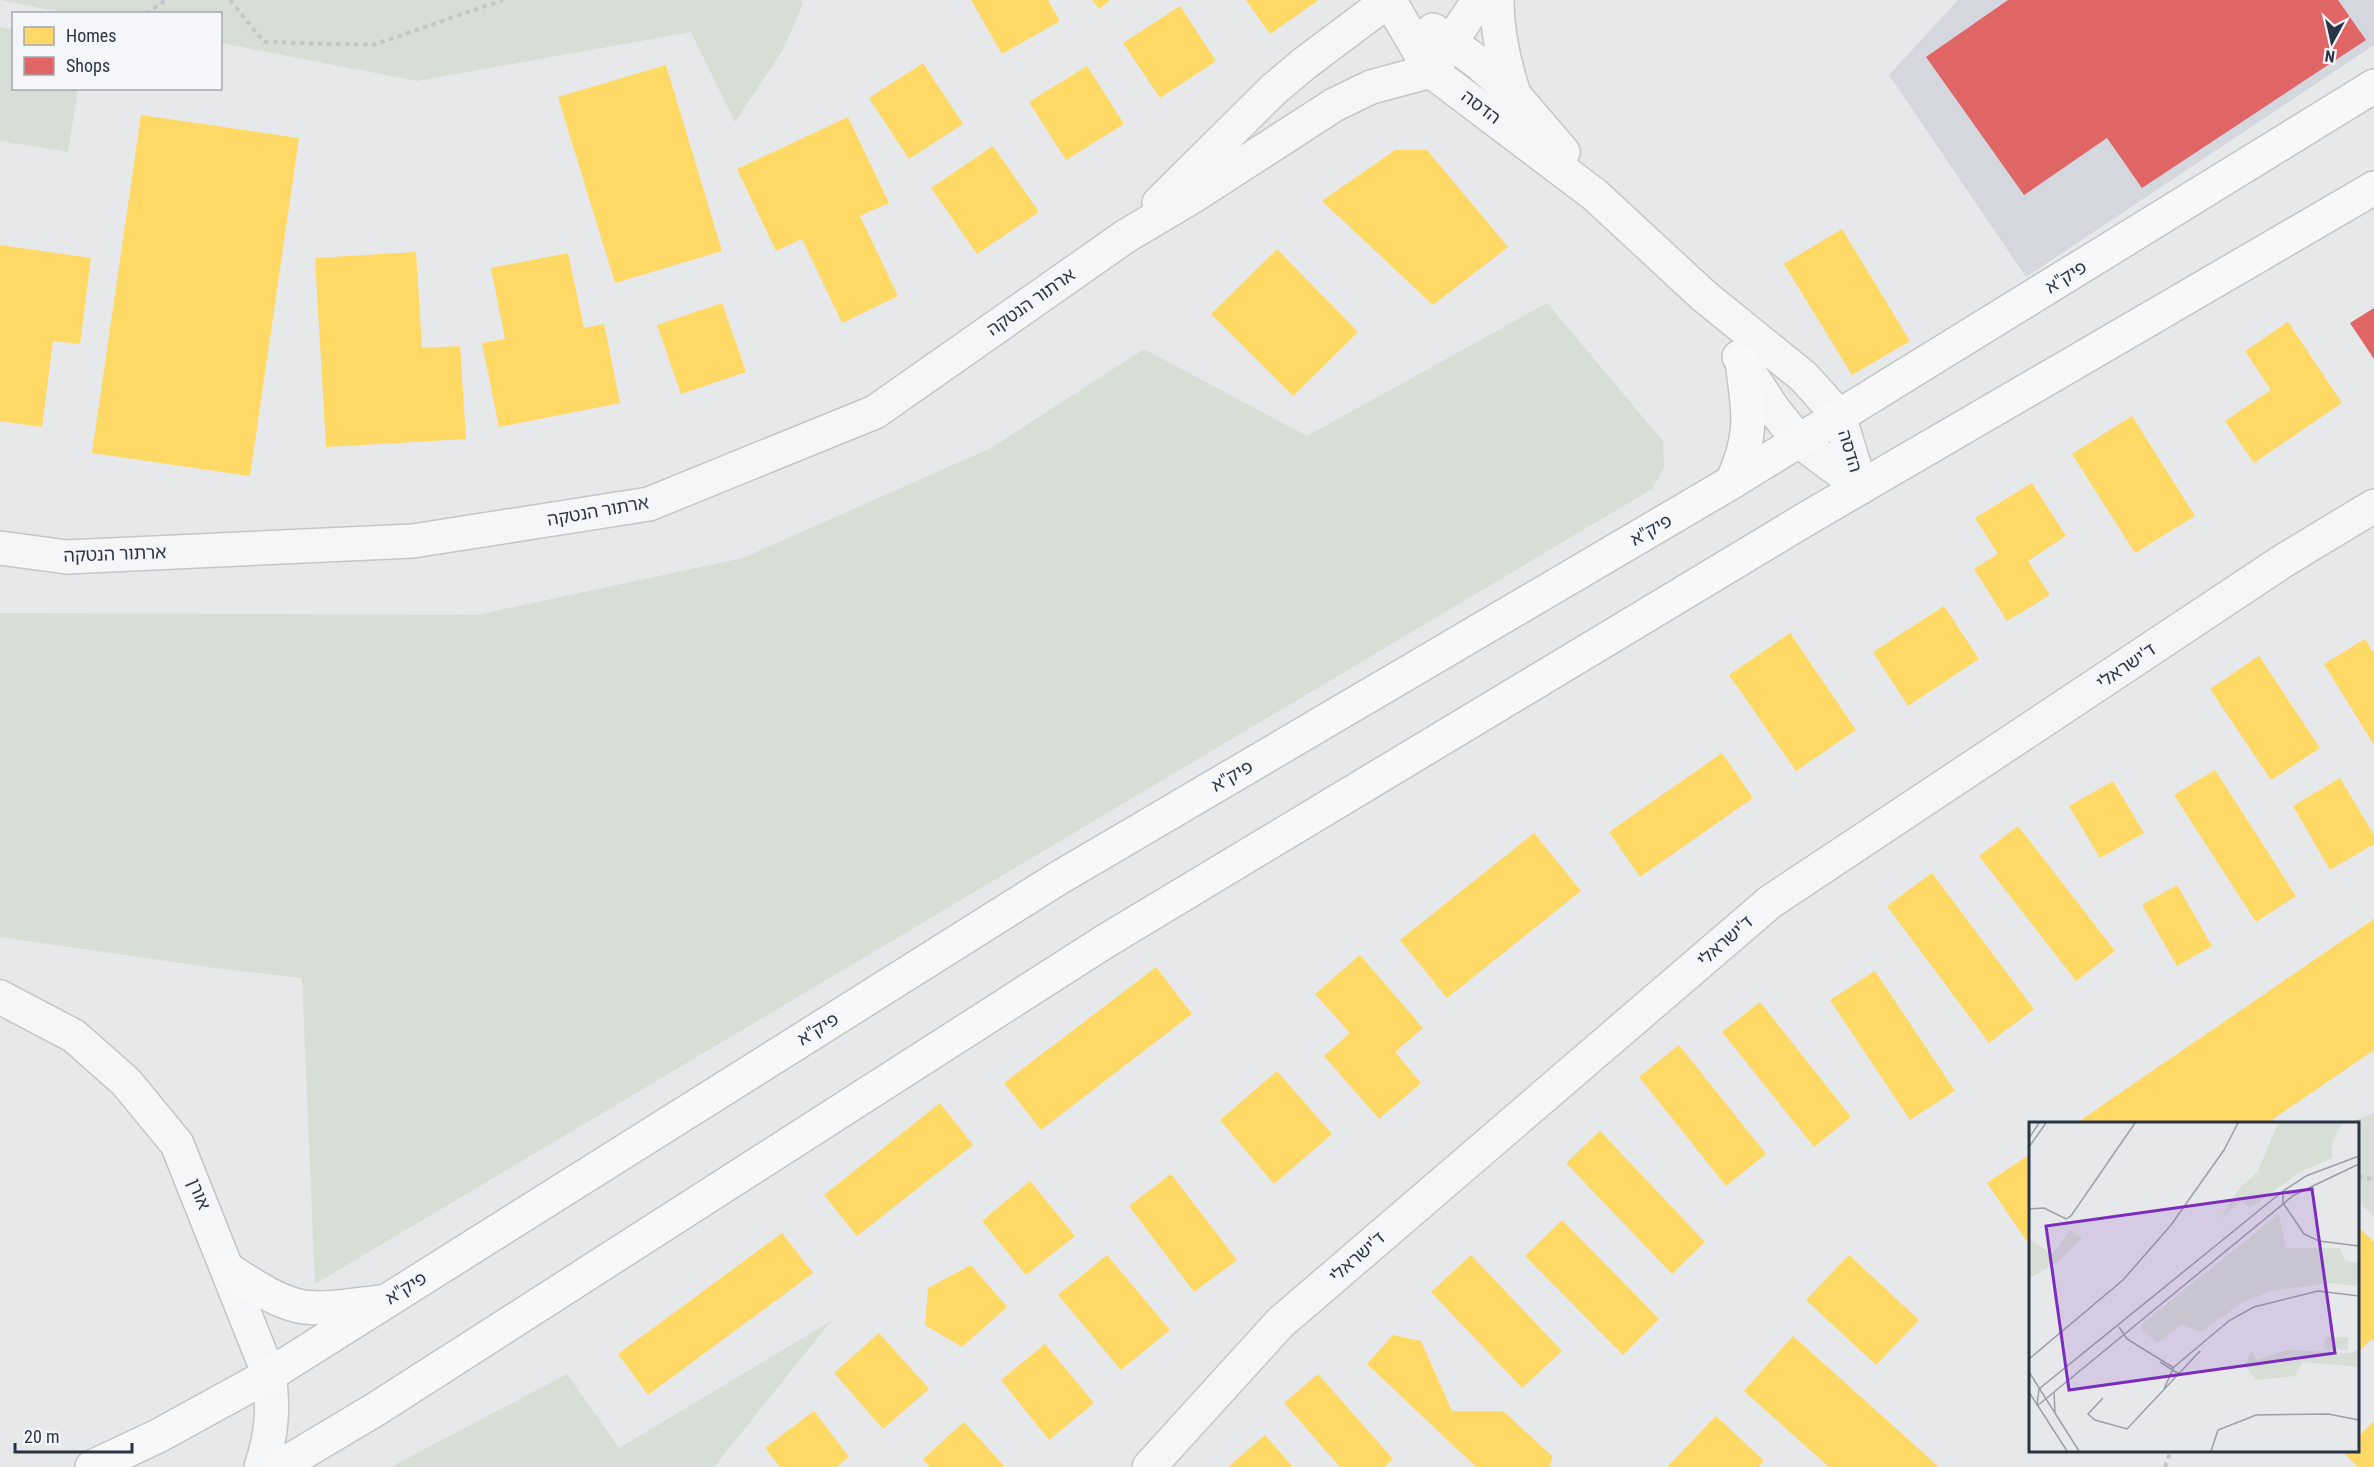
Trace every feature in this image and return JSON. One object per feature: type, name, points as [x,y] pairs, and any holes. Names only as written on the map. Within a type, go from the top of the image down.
[{"type":"main road","name":"פיק\"א","points":[[92,1467],[158,1436],[269,1375],[1057,879],[1732,482],[2374,86]]},
{"type":"main road","points":[[279,1467],[376,1409],[1104,942],[1861,488],[2374,188]]},
{"type":"main road","points":[[1732,482],[1743,458],[1748,437],[1747,401],[1742,362]]},
{"type":"main road","points":[[229,1270],[262,1292],[303,1307],[384,1302]]},
{"type":"street","name":"הדסה","points":[[1389,0],[1479,63],[1515,96],[1556,142],[1595,195]]},
{"type":"street","name":"הדסה","points":[[1389,0],[1431,71],[1595,195],[1704,296],[1804,376],[1839,416],[1861,488]]},
{"type":"street","name":"ארתור הנטקה","points":[[1126,236],[1213,147],[1274,89],[1389,0]]},
{"type":"street","points":[[1431,71],[1479,0]]},
{"type":"street","points":[[1497,0],[1499,39],[1505,68],[1515,96]]},
{"type":"street","name":"ארתור הנטקה","points":[[0,548],[67,558],[412,541],[648,504],[875,412],[1126,236],[1195,195],[1334,105],[1371,87],[1431,71]]},
{"type":"street","name":"הדסה","points":[[1704,296],[1742,362],[1774,410],[1799,441],[1861,488]]},
{"type":"street","name":"ד'ישראלי","points":[[1149,1467],[1280,1323],[1770,902],[2283,561],[2374,506]]},
{"type":"street","name":"אורן","points":[[0,998],[74,1036],[126,1082],[177,1144],[269,1375],[272,1401],[270,1441],[261,1467]]},
{"type":"path","points":[[149,12],[166,0]]},
{"type":"path","points":[[230,0],[264,42],[373,45],[503,0]]},
{"type":"path","points":[[2359,1176],[2374,1180]]},
{"type":"path","points":[[2165,1467],[2170,1452]]},
{"type":"shaded area","points":[[0,0],[801,0],[803,4],[783,50],[735,122],[691,32],[417,81],[222,43],[222,12],[61,12]]},
{"type":"shaded area","points":[[1958,0],[2374,0],[2374,45],[2026,277],[1889,75]]},
{"type":"shaded area","points":[[0,27],[12,29],[12,90],[78,90],[68,152],[0,141]]},
{"type":"shaded area","points":[[1547,303],[1663,441],[1664,468],[1652,489],[315,1284],[302,978],[222,969],[0,937],[0,613],[476,615],[743,558],[991,448],[1144,349],[1307,436]]},
{"type":"shaded area","points":[[2374,1113],[2374,1217],[2359,1202],[2359,1122],[2351,1122]]},
{"type":"shaded area","points":[[831,1321],[714,1467],[391,1467],[567,1374],[619,1448]]},
{"type":"building: Homes","points":[[971,0],[1048,0],[1060,21],[1002,54]]},
{"type":"building: Homes","points":[[1092,0],[1110,0],[1099,9]]},
{"type":"building: Homes","points":[[1246,0],[1319,0],[1270,34]]},
{"type":"building: Homes","points":[[1180,6],[1216,61],[1160,98],[1123,43]]},
{"type":"building: Homes","points":[[923,63],[963,124],[909,159],[869,98]]},
{"type":"building: Homes","points":[[666,65],[722,251],[615,283],[558,97]]},
{"type":"building: Homes","points":[[1087,66],[1124,124],[1066,160],[1029,102]]},
{"type":"building: Homes","points":[[141,115],[299,138],[250,476],[92,453]]},
{"type":"building: Homes","points":[[848,117],[889,203],[860,216],[898,296],[842,323],[802,239],[776,251],[737,169]]},
{"type":"building: Homes","points":[[993,146],[1039,212],[977,254],[931,188]]},
{"type":"building: Homes","points":[[1395,150],[1427,150],[1508,247],[1433,305],[1322,201]]},
{"type":"building: Homes","points":[[1842,229],[1910,341],[1852,375],[1784,264]]},
{"type":"building: Homes","points":[[0,245],[91,258],[80,344],[53,341],[42,427],[0,421]]},
{"type":"building: Homes","points":[[1277,249],[1358,332],[1293,396],[1211,314]]},
{"type":"building: Homes","points":[[416,252],[422,348],[460,346],[466,439],[326,447],[315,258]]},
{"type":"building: Homes","points":[[568,253],[584,328],[604,324],[620,403],[499,427],[482,343],[505,339],[491,268]]},
{"type":"building: Homes","points":[[722,303],[746,372],[681,394],[657,325]]},
{"type":"building: Homes","points":[[2288,322],[2342,403],[2254,463],[2225,421],[2271,390],[2245,351]]},
{"type":"building: Homes","points":[[2132,416],[2195,516],[2135,553],[2072,454]]},
{"type":"building: Homes","points":[[2032,483],[2066,536],[2028,561],[2050,595],[2007,621],[1974,569],[1998,554],[1975,518]]},
{"type":"building: Homes","points":[[1944,606],[1979,659],[1908,706],[1873,652]]},
{"type":"building: Homes","points":[[1790,633],[1856,730],[1796,771],[1729,675]]},
{"type":"building: Homes","points":[[2365,639],[2374,654],[2374,745],[2324,664]]},
{"type":"building: Homes","points":[[2259,656],[2320,748],[2271,780],[2210,689]]},
{"type":"building: Homes","points":[[1722,753],[1753,798],[1640,877],[1609,832]]},
{"type":"building: Homes","points":[[2215,770],[2296,896],[2256,922],[2174,795]]},
{"type":"building: Homes","points":[[2340,778],[2374,835],[2374,844],[2330,870],[2293,806]]},
{"type":"building: Homes","points":[[2113,781],[2144,833],[2100,858],[2069,806]]},
{"type":"building: Homes","points":[[2018,826],[2115,951],[2076,981],[1979,856]]},
{"type":"building: Homes","points":[[1534,833],[1581,891],[1447,998],[1400,940]]},
{"type":"building: Homes","points":[[1932,873],[2034,1009],[1989,1043],[1887,906]]},
{"type":"building: Homes","points":[[2177,885],[2212,946],[2177,966],[2142,905]]},
{"type":"building: Homes","points":[[2374,919],[2374,1050],[2269,1122],[2078,1122]]},
{"type":"building: Homes","points":[[1360,955],[1423,1028],[1395,1052],[1421,1083],[1379,1119],[1324,1056],[1350,1033],[1315,994]]},
{"type":"building: Homes","points":[[1156,967],[1192,1014],[1041,1130],[1004,1083]]},
{"type":"building: Homes","points":[[1875,971],[1955,1091],[1910,1120],[1830,1000]]},
{"type":"building: Homes","points":[[1760,1002],[1851,1117],[1814,1147],[1722,1032]]},
{"type":"building: Homes","points":[[1679,1045],[1766,1154],[1726,1186],[1639,1077]]},
{"type":"building: Homes","points":[[1277,1071],[1332,1134],[1274,1184],[1220,1120]]},
{"type":"building: Homes","points":[[940,1103],[973,1145],[857,1236],[824,1195]]},
{"type":"building: Homes","points":[[1600,1131],[1705,1242],[1672,1274],[1566,1163]]},
{"type":"building: Homes","points":[[2029,1155],[2029,1245],[1987,1183]]},
{"type":"building: Homes","points":[[1171,1174],[1237,1260],[1194,1292],[1129,1206]]},
{"type":"building: Homes","points":[[1030,1181],[1075,1236],[1026,1275],[982,1221]]},
{"type":"building: Homes","points":[[1562,1220],[1659,1319],[1623,1355],[1525,1256]]},
{"type":"building: Homes","points":[[2360,1228],[2374,1242],[2374,1341],[2371,1339],[2359,1352]]},
{"type":"building: Homes","points":[[782,1233],[813,1273],[648,1395],[618,1354]]},
{"type":"building: Homes","points":[[1107,1255],[1170,1330],[1121,1370],[1058,1295]]},
{"type":"building: Homes","points":[[1471,1255],[1562,1351],[1522,1388],[1431,1292]]},
{"type":"building: Homes","points":[[1849,1255],[1919,1320],[1876,1365],[1806,1300]]},
{"type":"building: Homes","points":[[971,1265],[1007,1307],[962,1347],[925,1325],[928,1288]]},
{"type":"building: Homes","points":[[879,1333],[929,1389],[883,1429],[834,1373]]},
{"type":"building: Homes","points":[[1393,1335],[1421,1341],[1452,1411],[1503,1411],[1552,1456],[1550,1467],[1476,1467],[1367,1364]]},
{"type":"building: Homes","points":[[1793,1336],[1939,1467],[1829,1467],[1744,1391]]},
{"type":"building: Homes","points":[[1045,1344],[1094,1403],[1049,1440],[1001,1380]]},
{"type":"building: Homes","points":[[1318,1374],[1393,1459],[1384,1467],[1340,1467],[1284,1403]]},
{"type":"building: Homes","points":[[814,1411],[849,1457],[836,1467],[780,1467],[765,1448]]},
{"type":"building: Homes","points":[[1716,1416],[1764,1461],[1758,1467],[1667,1467]]},
{"type":"building: Homes","points":[[2374,1421],[2374,1467],[2358,1467],[2343,1452],[2359,1452],[2359,1436]]},
{"type":"building: Homes","points":[[964,1422],[1005,1467],[930,1467],[923,1459]]},
{"type":"building: Homes","points":[[1265,1435],[1293,1467],[1228,1467]]},
{"type":"building: Shops","points":[[2008,0],[2338,0],[2366,40],[2142,188],[2107,138],[2024,195],[1926,57]]},
{"type":"building: Shops","points":[[2374,308],[2374,359],[2350,323]]}]
